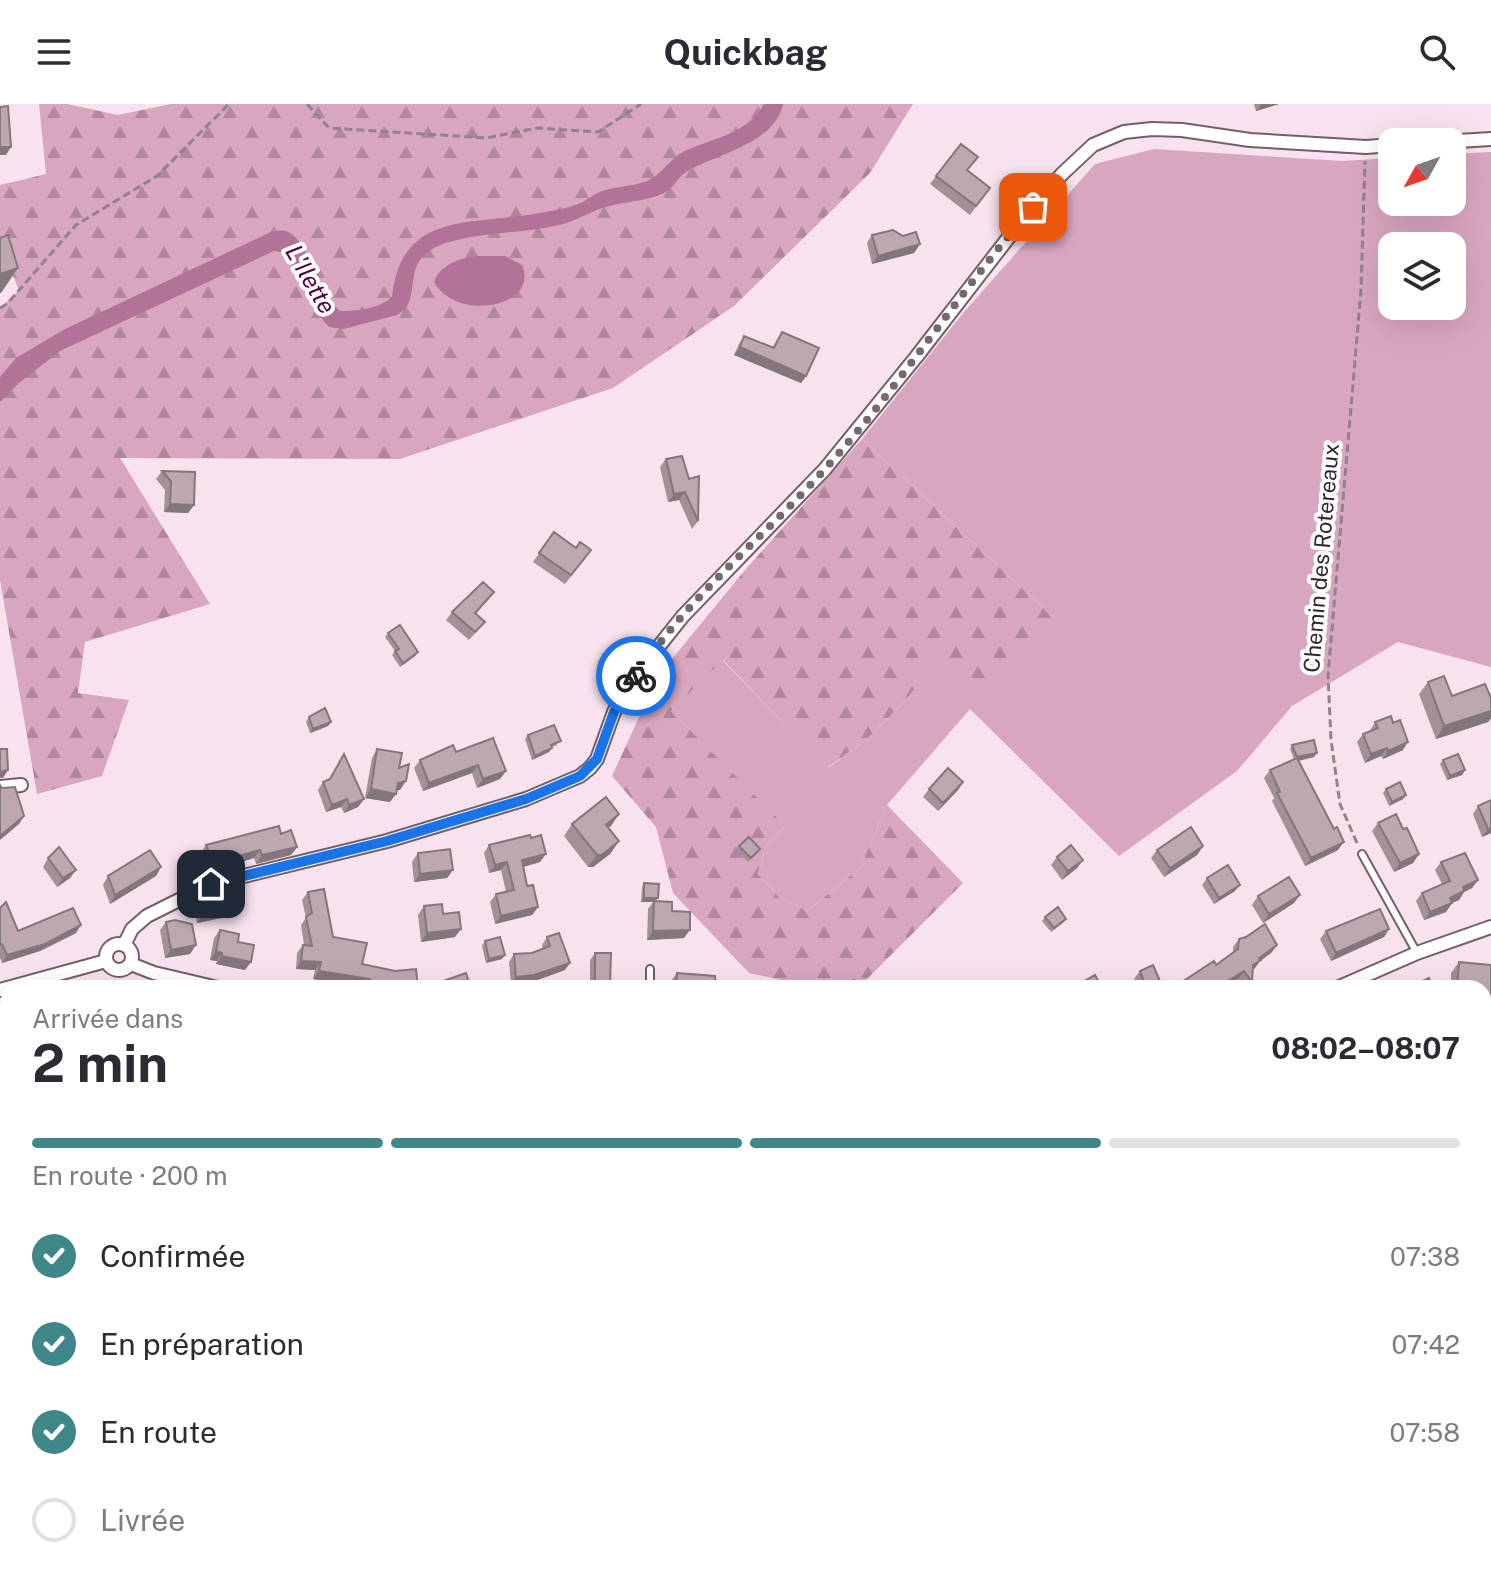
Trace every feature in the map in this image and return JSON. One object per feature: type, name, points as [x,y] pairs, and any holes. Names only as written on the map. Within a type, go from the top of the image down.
[{"type":"street","points":[[124,945],[132,929],[147,916],[211,884],[387,841],[512,803],[563,784],[590,768],[597,759],[624,694],[674,627],[825,469],[1019,224],[1062,174],[1093,145],[1124,132],[1152,129],[1250,140],[1378,146]]},
{"type":"street","points":[[1466,141],[1491,139]]},
{"type":"street","points":[[0,787],[21,785]]},
{"type":"street","points":[[1355,980],[1417,953],[1491,927]]},
{"type":"street","points":[[124,945],[131,951],[131,964],[120,971],[111,968],[106,961],[106,952],[112,946],[124,945]]},
{"type":"street","points":[[37,980],[106,961]]},
{"type":"street","points":[[131,964],[184,980]]},
{"type":"lane","points":[[1362,854],[1417,953]]},
{"type":"lane","points":[[650,969],[650,980]]},
{"type":"path","points":[[0,308],[7,304],[76,225],[157,176],[229,104]]},
{"type":"path","points":[[307,104],[329,128],[349,132],[486,138],[538,128],[598,132],[641,104]]},
{"type":"path","name":"Chemin des Rotereaux","points":[[1362,854],[1340,804],[1331,740],[1328,675],[1361,290],[1366,147]]},
{"type":"green space","points":[[39,104],[67,104],[118,115],[171,104],[913,104],[870,173],[734,306],[613,388],[400,459],[120,458],[210,604],[85,642],[78,693],[129,700],[102,776],[37,794],[0,580],[0,308],[19,290],[0,244],[0,185],[46,174]]},
{"type":"green space","points":[[1154,149],[1342,161],[1378,159],[1378,216],[1466,216],[1466,153],[1491,152],[1491,667],[1398,642],[1292,706],[1237,771],[1119,856],[970,709],[887,805],[860,868],[807,911],[779,897],[758,874],[766,846],[784,827],[671,711],[722,660],[828,768],[865,741],[900,706],[943,655],[1055,619],[862,439],[964,312],[1095,164]]},
{"type":"green space","points":[[862,439],[1056,620],[984,693],[943,656],[865,741],[827,768],[723,660],[671,711],[785,826],[766,846],[758,874],[779,897],[807,911],[860,868],[887,805],[963,883],[866,980],[781,980],[749,973],[673,893],[656,827],[612,776],[658,676],[745,570]]},
{"type":"water","name":"L'Ilette","points":[[764,104],[783,104],[778,118],[769,129],[742,146],[686,172],[664,193],[603,208],[559,225],[466,238],[438,246],[419,262],[410,300],[397,315],[344,329],[329,327],[317,313],[285,253],[274,251],[60,351],[0,402],[0,377],[16,358],[65,329],[271,232],[285,231],[297,239],[340,311],[368,308],[382,304],[392,296],[399,268],[410,248],[426,235],[467,222],[560,209],[581,203],[602,191],[644,182],[656,176],[681,153],[740,128]]},
{"type":"water","points":[[478,256],[505,256],[522,265],[524,279],[519,291],[508,300],[477,306],[460,303],[445,295],[434,282],[446,266]]},
{"type":"building","points":[[8,106],[11,147],[0,147],[0,107]]},
{"type":"building","points":[[961,144],[978,157],[967,170],[990,188],[976,206],[936,176]]},
{"type":"building","points":[[893,230],[903,236],[916,232],[920,244],[878,256],[872,235]]},
{"type":"building","points":[[8,235],[18,268],[0,274],[0,238]]},
{"type":"building","points":[[782,332],[819,348],[806,376],[740,347],[744,336],[774,348]]},
{"type":"building","points":[[682,456],[689,479],[699,476],[698,521],[685,492],[674,494],[666,459]]},
{"type":"building","points":[[162,471],[195,472],[194,505],[170,504],[171,481]]},
{"type":"building","points":[[554,532],[576,548],[580,542],[591,550],[571,575],[539,553]]},
{"type":"building","points":[[483,582],[494,592],[475,613],[485,622],[475,632],[452,612]]},
{"type":"building","points":[[400,625],[418,652],[403,663],[395,651],[399,649],[388,633]]},
{"type":"building","points":[[1444,676],[1452,696],[1485,684],[1491,698],[1491,711],[1444,726],[1428,682]]},
{"type":"building","points":[[325,708],[331,722],[313,729],[309,717]]},
{"type":"building","points":[[1391,716],[1393,723],[1400,720],[1408,742],[1371,754],[1363,734],[1378,728],[1375,722]]},
{"type":"building","points":[[554,725],[561,741],[535,756],[528,735]]},
{"type":"building","points":[[493,738],[506,771],[483,779],[478,765],[429,783],[420,760],[453,745],[456,752]]},
{"type":"building","points":[[1314,740],[1317,753],[1297,757],[1292,745]]},
{"type":"building","points":[[0,749],[7,749],[8,770],[0,772]]},
{"type":"building","points":[[377,749],[402,753],[399,768],[409,764],[406,781],[398,783],[396,794],[371,789]]},
{"type":"building","points":[[344,754],[364,799],[349,805],[347,799],[332,805],[323,782],[330,779]]},
{"type":"building","points":[[1458,754],[1465,770],[1450,776],[1443,760]]},
{"type":"building","points":[[1297,758],[1344,842],[1311,858],[1277,793],[1280,792],[1270,770]]},
{"type":"building","points":[[948,768],[963,782],[943,803],[929,789]]},
{"type":"building","points":[[1400,782],[1406,795],[1392,802],[1386,789]]},
{"type":"building","points":[[0,785],[2,788],[15,787],[24,816],[0,836]]},
{"type":"building","points":[[606,797],[619,814],[606,825],[619,841],[602,855],[597,855],[572,824]]},
{"type":"building","points":[[1491,800],[1491,828],[1488,829],[1478,806]]},
{"type":"building","points":[[1396,814],[1403,829],[1407,828],[1419,854],[1400,863],[1378,823]]},
{"type":"building","points":[[279,826],[281,834],[291,830],[297,847],[262,855],[260,850],[214,863],[206,845]]},
{"type":"building","points":[[1191,827],[1203,846],[1170,868],[1157,850]]},
{"type":"building","points":[[530,835],[531,838],[541,835],[546,854],[522,860],[527,886],[533,885],[538,907],[501,916],[496,894],[514,890],[507,862],[495,865],[489,845]]},
{"type":"building","points":[[749,837],[760,849],[751,858],[739,846]]},
{"type":"building","points":[[1071,845],[1083,860],[1068,871],[1057,857]]},
{"type":"building","points":[[59,847],[76,870],[63,878],[48,858]]},
{"type":"building","points":[[450,849],[453,870],[420,874],[418,853]]},
{"type":"building","points":[[150,850],[161,867],[115,895],[108,876]]},
{"type":"building","points":[[1465,853],[1478,880],[1450,898],[1452,903],[1430,912],[1422,893],[1450,881],[1441,862]]},
{"type":"building","points":[[1228,865],[1240,885],[1219,898],[1207,878]]},
{"type":"building","points":[[1289,877],[1300,895],[1269,914],[1258,896]]},
{"type":"building","points":[[644,883],[659,884],[658,898],[644,898]]},
{"type":"building","points":[[324,889],[333,937],[367,943],[362,964],[395,971],[416,969],[417,980],[370,980],[319,971],[321,962],[301,961],[303,945],[312,946],[306,917],[312,913],[308,892]]},
{"type":"building","points":[[229,893],[231,910],[202,916],[199,902]]},
{"type":"building","points":[[654,901],[672,902],[672,911],[690,912],[690,930],[653,931]]},
{"type":"building","points":[[6,902],[18,931],[73,908],[81,925],[45,944],[7,955],[0,945],[0,908]]},
{"type":"building","points":[[442,904],[443,914],[459,912],[461,929],[427,933],[424,906]]},
{"type":"building","points":[[1058,907],[1066,919],[1054,928],[1045,917]]},
{"type":"building","points":[[1380,909],[1389,929],[1336,953],[1326,931]]},
{"type":"building","points":[[175,920],[192,924],[196,945],[171,950],[166,922]]},
{"type":"building","points":[[1265,924],[1277,945],[1253,965],[1252,980],[1244,971],[1230,980],[1185,980],[1214,961],[1216,965],[1238,949],[1239,939]]},
{"type":"building","points":[[220,930],[239,934],[238,942],[254,945],[251,962],[222,956],[216,951]]},
{"type":"building","points":[[559,933],[570,963],[534,975],[516,977],[514,954],[532,953],[550,946],[547,937]]},
{"type":"building","points":[[500,937],[505,955],[489,959],[485,941]]},
{"type":"building","points":[[595,953],[611,953],[610,980],[595,980]]},
{"type":"building","points":[[1459,962],[1491,965],[1491,980],[1458,980]]},
{"type":"building","points":[[1153,965],[1160,980],[1143,980],[1140,971]]},
{"type":"building","points":[[466,973],[468,980],[446,980]]},
{"type":"building","points":[[677,973],[715,976],[715,980],[677,980]]},
{"type":"way so far","points":[[636,676],[683,616],[825,469],[1033,207]]},
{"type":"route","points":[[211,884],[387,841],[526,799],[580,776],[597,759],[614,712],[636,676]]}]
